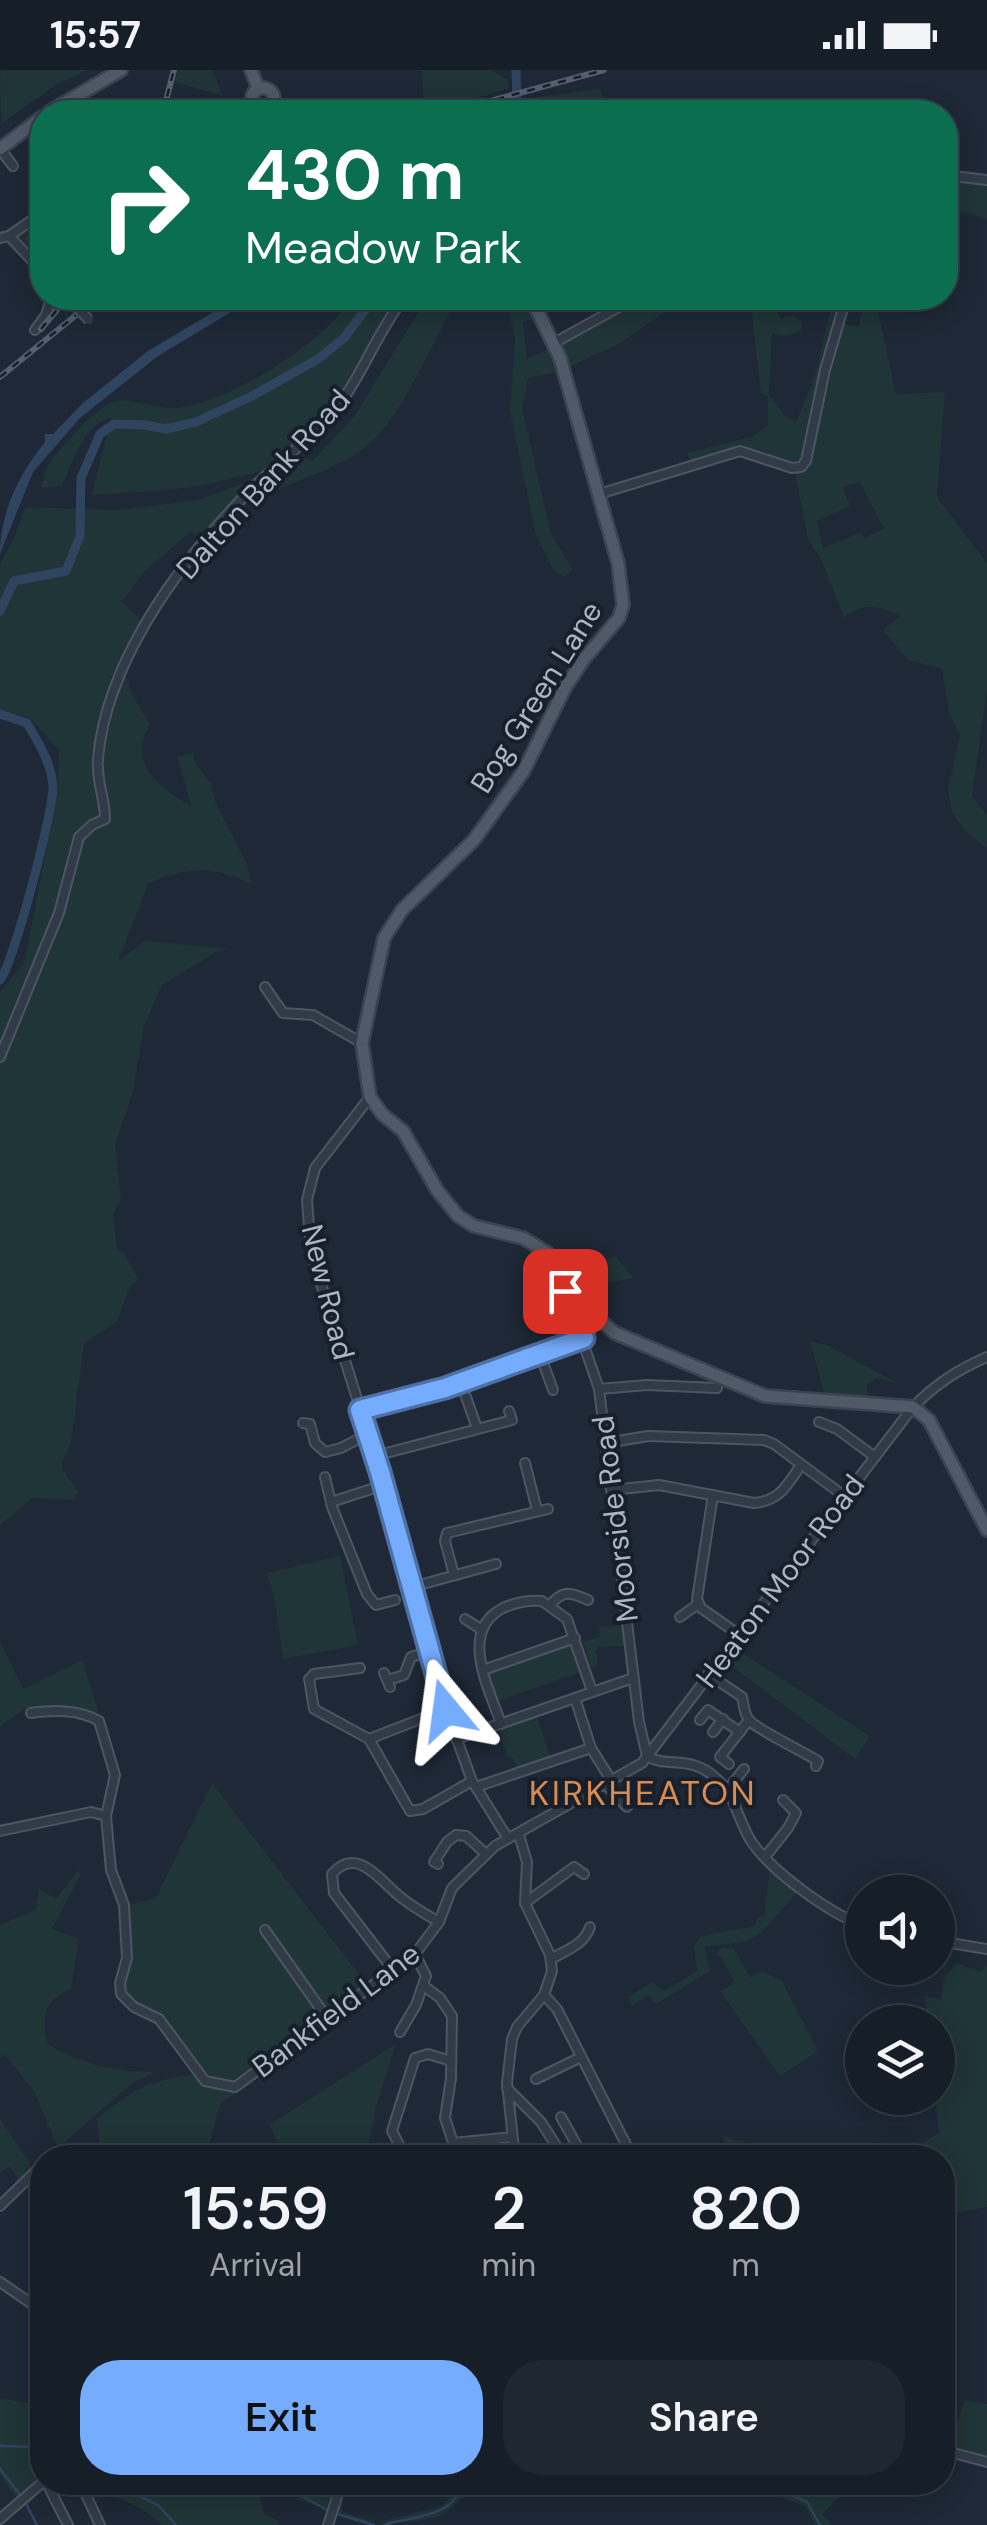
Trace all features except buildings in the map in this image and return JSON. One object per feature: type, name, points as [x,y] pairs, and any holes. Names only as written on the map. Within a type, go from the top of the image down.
[{"type":"main road","points":[[71,100],[121,70]]},
{"type":"main road","points":[[251,70],[258,88],[268,88],[274,100]]},
{"type":"main road","points":[[0,149],[30,127]]},
{"type":"main road","name":"Bog Green Lane","points":[[370,1097],[362,1043],[384,938],[402,910],[474,840],[523,772],[566,686],[619,618],[623,604],[599,494],[554,344],[537,310]]},
{"type":"main road","points":[[370,1097],[382,1114],[403,1131],[437,1190],[458,1216],[474,1226],[523,1238],[548,1253],[566,1287],[615,1334],[758,1394],[782,1400],[913,1407],[929,1420],[987,1530]]},
{"type":"street","points":[[0,149],[13,166]]},
{"type":"street","points":[[958,177],[987,180]]},
{"type":"street","points":[[30,220],[5,237],[30,260]]},
{"type":"street","points":[[35,330],[48,310]]},
{"type":"street","points":[[79,310],[89,320]]},
{"type":"street","name":"Dalton Bank Road","points":[[0,1057],[59,913],[79,837],[106,819],[97,780],[98,756],[120,671],[155,607],[226,516],[341,402],[394,310]]},
{"type":"street","points":[[554,344],[614,310]]},
{"type":"street","points":[[599,494],[740,451],[792,468],[801,466],[806,461],[842,310]]},
{"type":"street","points":[[265,987],[283,1013],[314,1014],[362,1043]]},
{"type":"street","name":"New Road","points":[[370,1097],[316,1168],[307,1200],[312,1252],[384,1485],[446,1710],[474,1784],[507,1837]]},
{"type":"street","name":"Moorside Road","points":[[566,1287],[599,1389],[647,1756]]},
{"type":"street","points":[[360,1410],[461,1383],[584,1338]]},
{"type":"street","points":[[540,1354],[553,1390]]},
{"type":"street","name":"Heaton Moor Road","points":[[519,1835],[642,1763],[913,1407],[959,1369],[987,1357]]},
{"type":"street","points":[[461,1383],[477,1428]]},
{"type":"street","points":[[599,1389],[647,1385],[717,1388]]},
{"type":"street","points":[[375,1456],[512,1420],[509,1411]]},
{"type":"street","points":[[819,1422],[875,1457]]},
{"type":"street","points":[[308,1423],[314,1443],[325,1452],[368,1434]]},
{"type":"street","points":[[606,1443],[648,1436],[764,1440],[844,1496]]},
{"type":"street","points":[[525,1463],[537,1510]]},
{"type":"street","points":[[612,1490],[659,1485],[769,1502],[780,1495],[802,1465]]},
{"type":"street","points":[[326,1478],[330,1502],[367,1594],[376,1605],[396,1600]]},
{"type":"street","points":[[330,1502],[384,1485]]},
{"type":"street","points":[[680,1617],[698,1604],[713,1495]]},
{"type":"street","points":[[454,1575],[447,1533],[548,1510]]},
{"type":"street","points":[[412,1588],[496,1564]]},
{"type":"street","points":[[551,1604],[563,1593],[571,1592],[588,1600]]},
{"type":"street","points":[[500,1724],[478,1651],[482,1630],[492,1614],[510,1604],[529,1600],[551,1604],[567,1619],[592,1691]]},
{"type":"street","points":[[698,1604],[738,1634]]},
{"type":"street","points":[[466,1619],[482,1630]]},
{"type":"street","points":[[483,1670],[575,1638]]},
{"type":"street","points":[[388,1680],[404,1675],[411,1657],[429,1651]]},
{"type":"street","points":[[357,1670],[314,1674],[309,1679],[314,1709],[369,1739],[410,1811],[474,1784],[592,1748]]},
{"type":"street","points":[[708,1674],[742,1698],[749,1720],[757,1728],[788,1741],[818,1761],[816,1766]]},
{"type":"street","points":[[456,1740],[634,1678]]},
{"type":"street","points":[[575,1698],[608,1782],[627,1807]]},
{"type":"street","points":[[0,1830],[91,1812],[106,1816],[115,1776],[100,1721],[58,1710],[30,1713]]},
{"type":"street","points":[[369,1739],[446,1710]]},
{"type":"street","points":[[700,1720],[708,1710],[740,1732]]},
{"type":"street","points":[[712,1732],[723,1719]]},
{"type":"street","points":[[729,1764],[720,1757],[749,1720]]},
{"type":"street","points":[[662,1737],[670,1760]]},
{"type":"street","points":[[647,1756],[700,1767],[727,1790],[752,1844],[845,1917]]},
{"type":"street","points":[[727,1790],[744,1768]]},
{"type":"street","points":[[765,1857],[796,1813],[783,1800]]},
{"type":"street","name":"Bankfield Lane","points":[[106,1816],[112,1870],[124,1905],[127,1958],[121,1994],[159,2019],[176,2037],[195,2070],[205,2080],[221,2086],[234,2086],[415,1954],[439,1922],[452,1888],[507,1837],[519,1835]]},
{"type":"street","points":[[438,1864],[434,1862],[456,1835],[466,1836],[486,1854]]},
{"type":"street","points":[[513,2145],[507,2088],[513,2036],[552,1978],[551,1959],[526,1903],[527,1862],[519,1835]]},
{"type":"street","points":[[394,1971],[334,1893],[332,1874],[339,1866],[350,1861],[370,1868],[415,1909],[439,1922]]},
{"type":"street","points":[[526,1903],[574,1867],[584,1874]]},
{"type":"street","points":[[551,1959],[587,1936],[590,1927]]},
{"type":"street","points":[[264,1930],[327,2018]]},
{"type":"street","points":[[955,1944],[987,1949]]},
{"type":"street","points":[[400,2032],[424,1986],[424,1966],[415,1954]]},
{"type":"street","points":[[424,1986],[440,1998],[452,2016],[445,2118],[453,2145]]},
{"type":"street","points":[[544,1995],[557,2009],[626,2145]]},
{"type":"street","points":[[399,2145],[392,2131],[415,2058],[428,2054],[451,2062]]},
{"type":"street","points":[[536,2079],[581,2057]]},
{"type":"street","points":[[507,2088],[541,2122],[556,2145]]},
{"type":"street","points":[[560,2117],[576,2145]]},
{"type":"street","points":[[452,2142],[512,2137]]},
{"type":"street","points":[[0,2206],[30,2177]]},
{"type":"street","points":[[0,2282],[30,2303]]},
{"type":"street","points":[[955,2453],[987,2462]]},
{"type":"street","points":[[0,2520],[30,2494]]},
{"type":"street","points":[[52,2495],[68,2525]]},
{"type":"street","points":[[86,2495],[100,2525]]},
{"type":"street","points":[[329,2521],[337,2495]]},
{"type":"green space","points":[[0,70],[87,70],[30,100],[1,124]]},
{"type":"green space","points":[[178,70],[212,70],[223,96],[175,82]]},
{"type":"green space","points":[[422,70],[491,70],[508,80],[509,88],[471,100],[423,100]]},
{"type":"green space","points":[[600,89],[605,100],[522,100]]},
{"type":"green space","points":[[958,182],[987,185],[987,219],[958,213]]},
{"type":"green space","points":[[30,227],[30,255],[15,239]]},
{"type":"green space","points":[[343,310],[387,310],[328,410],[293,449],[270,467],[188,487],[92,495],[111,418],[86,436],[62,486],[41,488],[52,460],[77,430],[105,406],[127,401],[173,408],[220,396],[298,351]]},
{"type":"green space","points":[[420,310],[451,310],[405,397],[367,446],[313,476],[253,499],[297,456],[313,460],[354,417]]},
{"type":"green space","points":[[509,310],[529,310],[537,318],[523,322],[527,359],[550,349],[557,372],[528,378],[522,408],[551,534],[573,570],[563,577],[552,567],[536,535],[510,411],[515,338]]},
{"type":"green space","points":[[622,310],[668,310],[620,343],[567,368],[559,345]]},
{"type":"green space","points":[[751,310],[777,310],[780,319],[793,315],[803,323],[800,332],[784,336],[772,333],[769,395],[785,416],[796,422],[815,376],[831,310],[838,310],[803,458],[789,461],[741,448],[690,462],[687,453],[754,436],[768,425],[768,396],[761,393]]},
{"type":"green space","points":[[863,310],[878,310],[896,394],[945,392],[937,497],[987,563],[987,690],[972,796],[987,815],[987,848],[964,830],[952,812],[948,789],[960,736],[949,713],[942,669],[908,660],[883,630],[901,616],[872,607],[844,618],[822,561],[808,539],[795,472],[808,467],[843,323],[858,327]],"holes":[[[860,482],[884,529],[864,538],[862,532],[823,548],[817,521],[850,506],[843,488]]]},
{"type":"green space","points":[[256,479],[201,543],[191,531],[145,571],[122,602],[142,621],[112,676],[92,756],[99,815],[86,822],[74,838],[53,916],[32,965],[40,967],[63,914],[83,840],[108,822],[104,761],[124,671],[132,695],[150,724],[142,751],[150,773],[192,807],[177,757],[193,753],[194,761],[211,784],[216,804],[247,864],[251,881],[250,884],[199,870],[148,884],[118,961],[145,941],[232,949],[216,952],[162,985],[144,1026],[133,1092],[115,1144],[121,1199],[113,1214],[117,1249],[124,1253],[138,1279],[129,1289],[117,1321],[84,1344],[71,1443],[62,1462],[63,1470],[79,1492],[73,1500],[32,1498],[0,1525],[0,992],[24,963],[58,792],[59,750],[30,718],[0,709],[0,564],[25,507],[118,510],[198,500]]},
{"type":"green space","points":[[616,1256],[633,1278],[606,1283],[602,1295],[606,1306],[599,1318],[562,1268],[582,1270]]},
{"type":"green space","points":[[810,1341],[827,1345],[899,1384],[877,1378],[867,1384],[868,1399],[826,1399]]},
{"type":"green space","points":[[340,1556],[358,1645],[283,1659],[267,1573]]},
{"type":"green space","points":[[625,1625],[628,1646],[599,1647],[598,1665],[591,1667],[583,1642],[600,1637],[599,1627]]},
{"type":"green space","points":[[0,1641],[23,1689],[82,1660],[99,1713],[70,1707],[25,1709],[0,1726]]},
{"type":"green space","points":[[572,1642],[583,1671],[498,1701],[488,1672],[491,1669]]},
{"type":"green space","points":[[733,1647],[870,1736],[855,1759],[722,1659]]},
{"type":"green space","points":[[537,1716],[551,1758],[517,1770],[512,1757],[508,1758],[498,1729]]},
{"type":"green space","points":[[212,1783],[368,1986],[231,2081],[208,2077],[160,2015],[134,2003],[125,1992],[124,1980],[132,1956],[128,1905],[156,1897]]},
{"type":"green space","points":[[770,1866],[800,1889],[761,1933],[745,1942],[704,1947],[710,1971],[656,2004],[649,1995],[631,2006],[628,1997],[652,1982],[664,1991],[697,1971],[694,1946],[701,1936],[754,1926],[759,1916],[764,1918]]},
{"type":"green space","points":[[78,1870],[81,1874],[52,1929],[79,1939],[71,1989],[55,1998],[47,2010],[48,2044],[99,2065],[154,2072],[131,2084],[61,2145],[57,2145],[34,2091],[5,2055],[0,2058],[0,1925],[36,1910],[39,1889],[56,1899]]},
{"type":"green space","points":[[723,1947],[734,1949],[750,1977],[762,1971],[782,1981],[818,2051],[780,2076],[720,1991],[735,1983],[721,1957],[715,1955]]},
{"type":"green space","points":[[957,1963],[981,1972],[987,1964],[987,2207],[955,2213],[955,2145],[920,2145],[939,2133],[937,2115],[955,2115],[955,2005],[926,2005],[925,1996],[941,1999],[943,1985],[955,1985]]},
{"type":"green space","points":[[396,2044],[368,2145],[280,2145],[269,2125]]},
{"type":"green space","points":[[193,2075],[203,2084],[237,2092],[220,2104],[209,2145],[100,2145],[97,2119],[141,2088]]},
{"type":"green space","points":[[0,2119],[30,2166],[20,2181],[9,2166],[0,2173]]},
{"type":"green space","points":[[722,2136],[759,2145],[725,2145]]},
{"type":"green space","points":[[0,2398],[30,2404],[30,2487],[17,2499],[0,2475]]},
{"type":"green space","points":[[965,2400],[987,2404],[987,2456],[955,2448],[955,2429]]},
{"type":"green space","points":[[113,2495],[259,2495],[264,2514],[279,2525],[162,2525]]},
{"type":"green space","points":[[298,2495],[335,2495],[328,2510],[299,2500]]},
{"type":"green space","points":[[452,2495],[463,2495],[437,2517],[413,2521],[386,2523],[373,2522],[338,2514],[341,2501],[343,2513],[379,2522],[440,2507]]},
{"type":"green space","points":[[775,2495],[841,2495],[822,2514],[832,2525],[815,2525],[805,2506]]},
{"type":"water","points":[[217,310],[234,310],[158,356],[80,418],[33,472],[0,554],[7,509],[19,480],[45,442],[45,434],[53,434],[83,403],[148,351]]},
{"type":"waterway","points":[[516,70],[517,100]]},
{"type":"waterway","points":[[0,611],[14,581],[66,571],[80,536],[81,478],[100,434],[114,424],[166,429],[196,422],[252,396],[318,359],[344,338],[365,310]]},
{"type":"waterway","points":[[0,714],[27,723],[47,761],[53,786],[32,885],[0,980]]},
{"type":"waterway","points":[[0,2446],[30,2447]]},
{"type":"waterway","points":[[0,2469],[37,2525]]},
{"type":"waterway","points":[[137,2495],[158,2505],[176,2525]]},
{"type":"waterway","points":[[300,2495],[329,2511]]},
{"type":"waterway","points":[[384,2525],[431,2514],[457,2495]]},
{"type":"waterway","points":[[791,2495],[807,2502],[820,2525]]},
{"type":"waterway","points":[[337,2514],[374,2525]]},
{"type":"railway","points":[[166,100],[174,70]]},
{"type":"railway","points":[[494,100],[604,70]]},
{"type":"railway","points":[[41,329],[57,310]]},
{"type":"railway","points":[[0,377],[82,310]]},
{"type":"district","name":"KIRKHEATON","points":[[643,1793]]},
{"type":"route","points":[[446,1710],[360,1410],[445,1388],[584,1338],[565,1291]]}]
